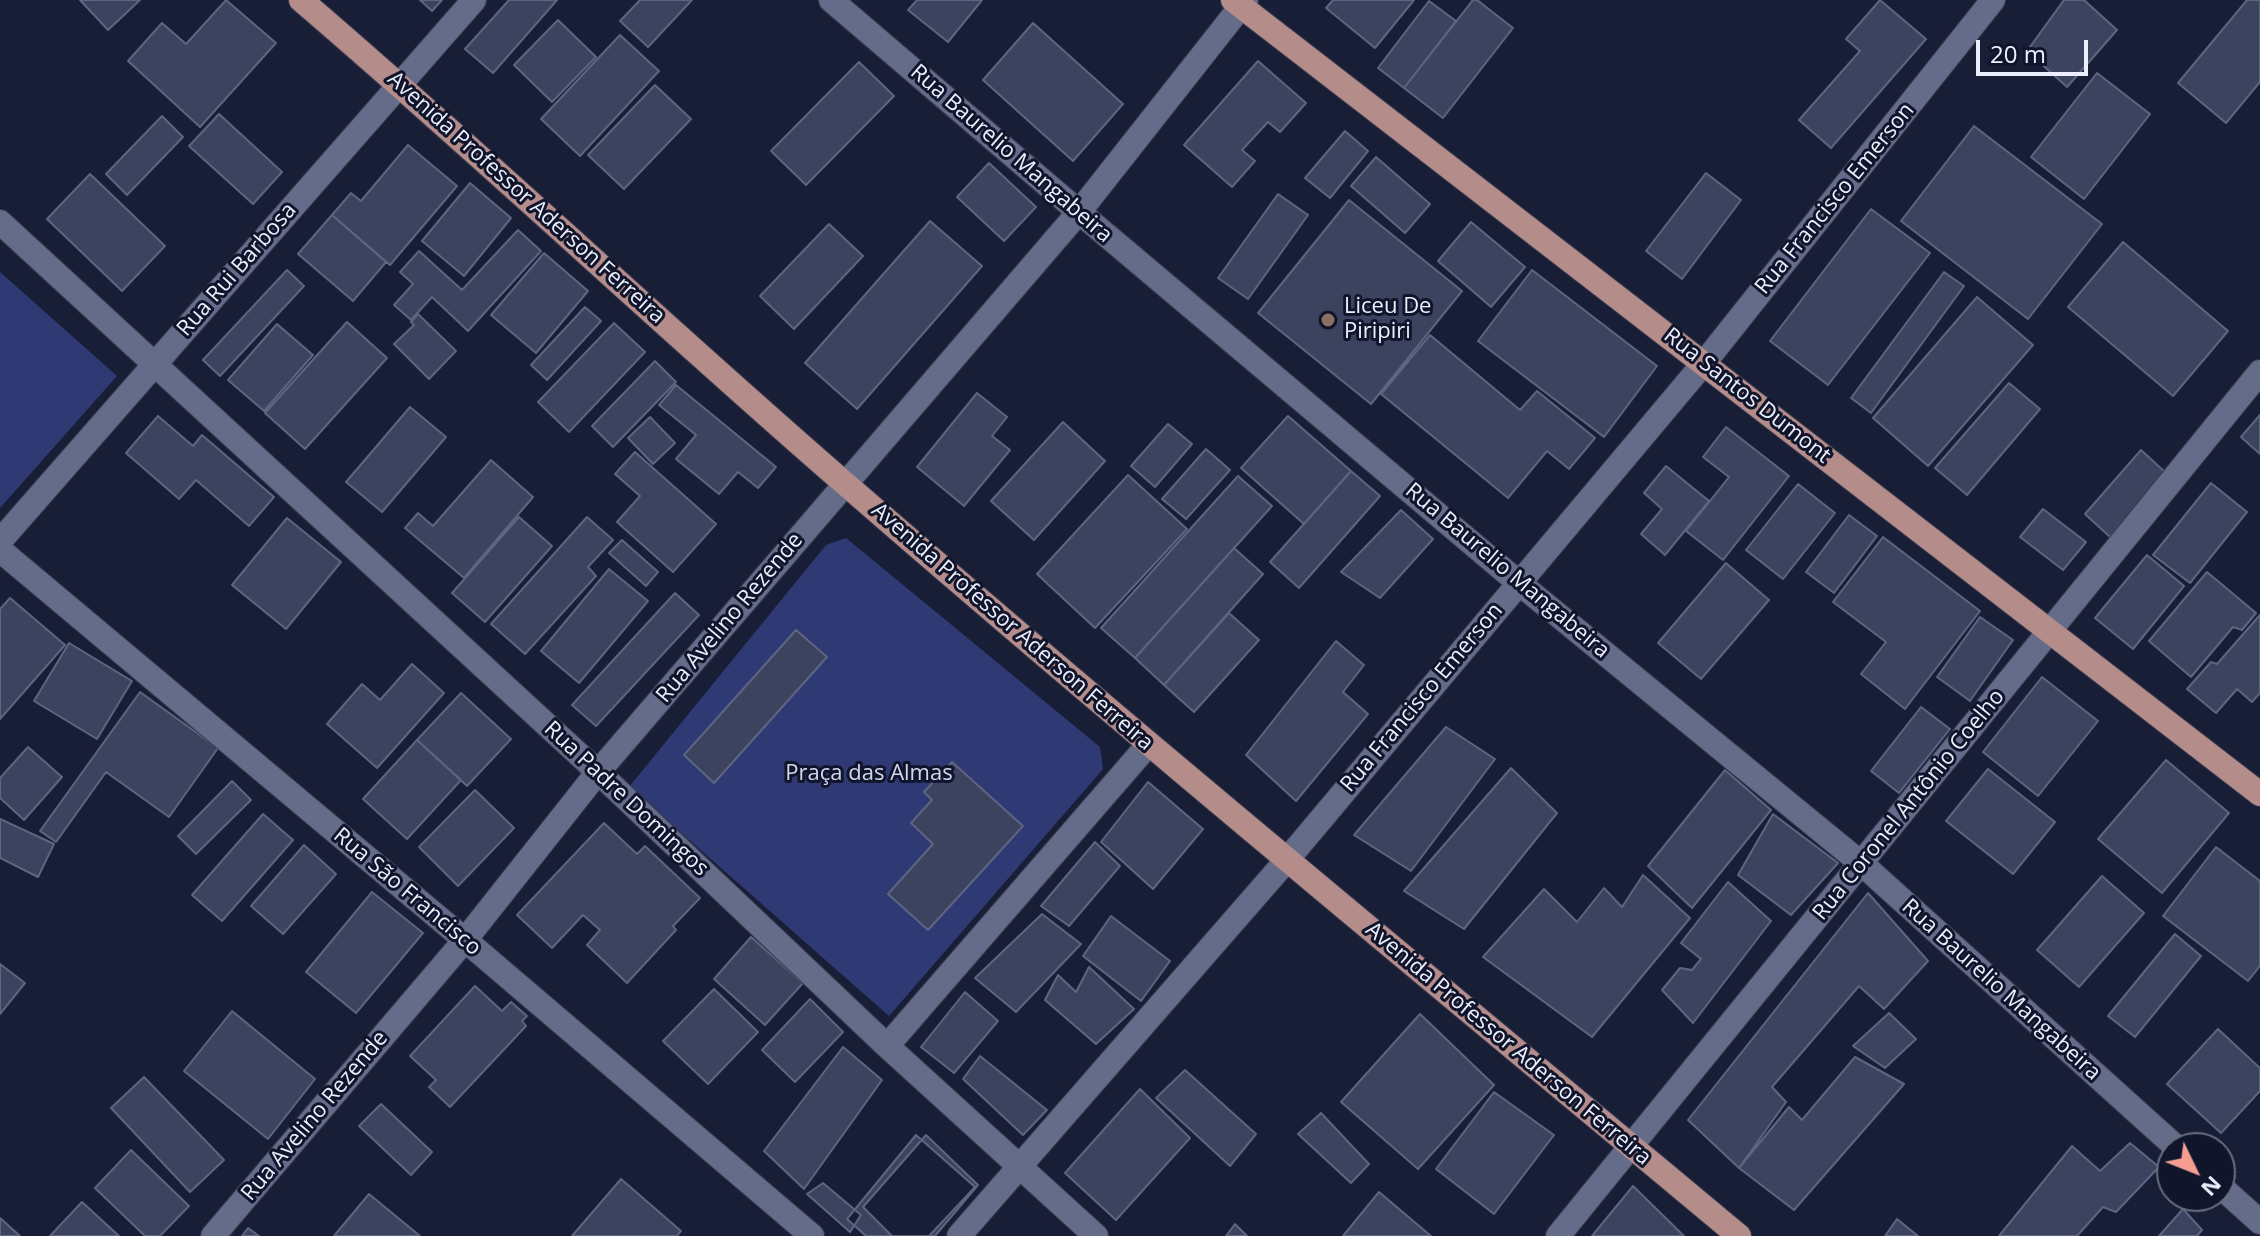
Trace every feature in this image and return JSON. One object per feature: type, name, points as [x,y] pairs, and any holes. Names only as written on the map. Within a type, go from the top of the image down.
[{"type":"main road","name":"Avenida Professor Aderson Ferreira","points":[[301,0],[844,483],[1148,745],[1739,1236]]},
{"type":"main road","name":"Rua Santos Dumont","points":[[1240,2],[2260,794]]},
{"type":"street","name":"Rua Rui Barbosa","points":[[0,541],[474,0]]},
{"type":"street","name":"Rua Baurelio Mangabeira","points":[[831,0],[1519,583],[1862,864],[2159,1132]]},
{"type":"street","name":"Rua Francisco Emerson","points":[[959,1236],[1286,861],[1704,363],[1993,0]]},
{"type":"street","name":"Rua Avelino Rezende","points":[[213,1236],[465,940],[598,772],[1079,212],[1240,2]]},
{"type":"street","name":"Rua Padre Domingos","points":[[0,222],[598,772],[887,1046],[1096,1236]]},
{"type":"street","name":"Rua Coronel Antônio Coelho","points":[[1558,1236],[2260,372]]},
{"type":"street","name":"Rua São Francisco","points":[[0,550],[812,1236]]},
{"type":"street","points":[[887,1046],[1148,745]]},
{"type":"street","points":[[2236,1200],[2260,1222]]},
{"type":"green space","points":[[0,272],[117,376],[0,508]]},
{"type":"green space","name":"Praça das Almas","points":[[846,538],[1100,747],[1103,769],[889,1016],[629,787],[826,545]]},
{"type":"building","points":[[80,0],[140,0],[108,30]]},
{"type":"building","points":[[226,0],[276,43],[200,127],[128,61],[162,23],[186,44]]},
{"type":"building","points":[[420,0],[442,0],[432,11]]},
{"type":"building","points":[[509,0],[557,0],[493,73],[465,49]]},
{"type":"building","points":[[640,0],[692,0],[648,47],[620,21]]},
{"type":"building","points":[[917,0],[982,0],[948,42],[908,10]]},
{"type":"building","points":[[1333,0],[1414,0],[1375,48],[1326,8]]},
{"type":"building","points":[[1473,0],[1513,28],[1443,118],[1404,88]]},
{"type":"building","points":[[1880,0],[1926,39],[1831,148],[1799,120],[1860,51],[1846,39]]},
{"type":"building","points":[[2064,0],[2084,0],[2117,30],[2067,87],[2027,51]]},
{"type":"building","points":[[2247,0],[2260,0],[2260,82],[2226,123],[2178,83]]},
{"type":"building","points":[[1429,1],[1456,21],[1404,88],[1378,68]]},
{"type":"building","points":[[558,20],[596,57],[552,102],[514,65]]},
{"type":"building","points":[[1033,23],[1123,104],[1073,161],[983,80]]},
{"type":"building","points":[[620,35],[659,71],[580,156],[541,119]]},
{"type":"building","points":[[1258,61],[1306,103],[1280,132],[1268,122],[1242,150],[1255,161],[1232,187],[1184,145]]},
{"type":"building","points":[[859,62],[894,96],[806,185],[771,151]]},
{"type":"building","points":[[2097,73],[2150,114],[2084,199],[2031,157]]},
{"type":"building","points":[[655,85],[691,119],[624,189],[588,155]]},
{"type":"building","points":[[219,114],[282,172],[253,204],[189,146]]},
{"type":"building","points":[[162,116],[183,137],[127,195],[106,174]]},
{"type":"building","points":[[1974,126],[2102,224],[2028,319],[1901,221]]},
{"type":"building","points":[[1345,131],[1368,151],[1330,198],[1305,178]]},
{"type":"building","points":[[408,145],[457,186],[390,265],[332,215],[351,193],[361,201]]},
{"type":"building","points":[[1376,157],[1430,204],[1405,233],[1351,186]]},
{"type":"building","points":[[989,163],[1036,207],[1004,241],[957,197]]},
{"type":"building","points":[[1706,173],[1741,200],[1682,279],[1646,251]]},
{"type":"building","points":[[90,174],[165,246],[122,291],[47,219]]},
{"type":"building","points":[[470,183],[511,218],[464,276],[422,241]]},
{"type":"building","points":[[1278,194],[1308,215],[1248,299],[1218,278]]},
{"type":"building","points":[[1349,200],[1462,291],[1371,404],[1258,313]]},
{"type":"building","points":[[1871,209],[1930,253],[1828,385],[1770,341]]},
{"type":"building","points":[[332,215],[386,262],[353,301],[298,254]]},
{"type":"building","points":[[930,221],[982,266],[857,409],[805,363]]},
{"type":"building","points":[[1471,222],[1525,267],[1491,307],[1438,261]]},
{"type":"building","points":[[829,224],[863,256],[794,329],[760,296]]},
{"type":"building","points":[[518,230],[541,251],[468,331],[432,297],[411,320],[394,305],[413,284],[400,272],[419,251],[462,290]]},
{"type":"building","points":[[2123,242],[2228,331],[2173,396],[2068,307]]},
{"type":"building","points":[[544,253],[588,291],[536,353],[491,315]]},
{"type":"building","points":[[287,270],[304,286],[220,376],[203,360]]},
{"type":"building","points":[[1532,270],[1657,366],[1604,437],[1478,341]]},
{"type":"building","points":[[1944,272],[1964,286],[1871,413],[1851,398]]},
{"type":"building","points":[[1977,297],[2033,345],[1928,466],[1873,418]]},
{"type":"building","points":[[585,307],[601,321],[547,380],[531,365]]},
{"type":"building","points":[[418,314],[456,351],[429,379],[394,344],[414,325],[411,322]]},
{"type":"building","points":[[347,322],[387,358],[305,449],[265,413]]},
{"type":"building","points":[[614,323],[645,352],[569,432],[538,402]]},
{"type":"building","points":[[277,324],[313,355],[264,411],[228,380]]},
{"type":"building","points":[[1430,335],[1520,410],[1537,391],[1595,438],[1569,469],[1547,451],[1508,498],[1381,394]]},
{"type":"building","points":[[655,361],[676,382],[613,447],[592,426]]},
{"type":"building","points":[[2009,383],[2040,409],[1967,495],[1935,468]]},
{"type":"building","points":[[676,385],[776,467],[758,488],[738,472],[719,494],[676,459],[696,435],[659,405]]},
{"type":"building","points":[[977,393],[1007,417],[992,436],[1010,450],[964,506],[917,467]]},
{"type":"building","points":[[410,407],[446,437],[382,512],[346,482]]},
{"type":"building","points":[[2260,415],[2260,454],[2241,437]]},
{"type":"building","points":[[158,416],[193,446],[202,435],[274,497],[249,526],[196,480],[179,499],[126,453]]},
{"type":"building","points":[[1288,416],[1351,471],[1304,524],[1241,468]]},
{"type":"building","points":[[650,417],[675,443],[653,464],[628,438]]},
{"type":"building","points":[[1063,422],[1105,461],[1034,540],[991,501]]},
{"type":"building","points":[[1168,424],[1192,444],[1155,487],[1131,466]]},
{"type":"building","points":[[1726,427],[1789,476],[1723,560],[1686,531],[1729,477],[1703,457]]},
{"type":"building","points":[[1206,449],[1230,470],[1186,519],[1162,499]]},
{"type":"building","points":[[2141,450],[2166,473],[2110,537],[2085,514]]},
{"type":"building","points":[[635,452],[716,524],[673,572],[617,522],[640,496],[615,474]]},
{"type":"building","points":[[491,460],[533,497],[464,578],[405,528],[418,513],[433,526]]},
{"type":"building","points":[[1666,466],[1709,501],[1665,555],[1641,534],[1662,509],[1644,493]]},
{"type":"building","points":[[1351,471],[1380,496],[1299,588],[1270,562]]},
{"type":"building","points":[[1128,475],[1187,529],[1095,628],[1037,574]]},
{"type":"building","points":[[1238,476],[1272,506],[1135,658],[1101,628]]},
{"type":"building","points":[[2211,483],[2247,512],[2190,583],[2153,555]]},
{"type":"building","points":[[1798,484],[1835,513],[1783,579],[1746,550]]},
{"type":"building","points":[[2043,509],[2086,542],[2063,570],[2020,537]]},
{"type":"building","points":[[1401,510],[1433,539],[1380,598],[1341,572]]},
{"type":"building","points":[[1849,515],[1877,536],[1834,593],[1806,572]]},
{"type":"building","points":[[519,517],[552,546],[485,622],[452,593]]},
{"type":"building","points":[[587,517],[613,540],[588,567],[596,576],[525,654],[491,624]]},
{"type":"building","points":[[287,518],[341,562],[286,629],[232,585]]},
{"type":"building","points":[[1883,537],[1980,611],[1905,709],[1861,674],[1886,642],[1833,602]]},
{"type":"building","points":[[622,540],[658,572],[646,586],[609,553]]},
{"type":"building","points":[[1234,548],[1263,574],[1164,685],[1135,658]]},
{"type":"building","points":[[2147,555],[2184,586],[2133,649],[2095,618]]},
{"type":"building","points":[[1726,563],[1769,600],[1701,679],[1658,643]]},
{"type":"building","points":[[609,569],[648,601],[579,683],[541,651]]},
{"type":"building","points":[[2207,572],[2256,613],[2242,630],[2233,627],[2191,677],[2149,641]]},
{"type":"building","points":[[675,593],[699,615],[596,726],[572,705]]},
{"type":"building","points":[[10,598],[65,645],[0,719],[0,609]]},
{"type":"building","points":[[1229,613],[1259,640],[1194,712],[1164,685]]},
{"type":"building","points":[[2260,615],[2260,693],[2252,702],[2237,689],[2216,713],[2187,689],[2211,662],[2217,664]]},
{"type":"building","points":[[1980,617],[2013,640],[1970,701],[1937,677]]},
{"type":"building","points":[[796,630],[827,657],[714,783],[684,755]]},
{"type":"building","points":[[1336,641],[1364,665],[1343,692],[1368,714],[1296,801],[1246,755]]},
{"type":"building","points":[[69,643],[132,681],[97,739],[34,701]]},
{"type":"building","points":[[412,664],[444,693],[377,768],[327,724],[362,684],[380,700]]},
{"type":"building","points":[[2042,677],[2098,721],[2038,796],[1983,752]]},
{"type":"building","points":[[140,692],[218,748],[169,817],[106,772],[56,842],[40,831]]},
{"type":"building","points":[[461,693],[511,739],[467,786],[417,740]]},
{"type":"building","points":[[1921,707],[1950,729],[1899,793],[1871,771]]},
{"type":"building","points":[[1446,727],[1495,759],[1411,871],[1354,835]]},
{"type":"building","points":[[417,740],[461,780],[407,839],[363,799]]},
{"type":"building","points":[[28,747],[62,777],[24,820],[0,798],[0,778]]},
{"type":"building","points":[[2166,760],[2229,813],[2162,893],[2098,839]]},
{"type":"building","points":[[952,762],[1023,826],[928,930],[888,894],[933,844],[911,823],[932,800],[924,792]]},
{"type":"building","points":[[1511,768],[1557,813],[1464,929],[1404,891]]},
{"type":"building","points":[[1988,769],[2055,822],[2013,874],[1946,821]]},
{"type":"building","points":[[1725,770],[1771,810],[1692,908],[1648,866]]},
{"type":"building","points":[[232,781],[251,800],[196,854],[178,836]]},
{"type":"building","points":[[1148,782],[1203,829],[1153,889],[1101,842]]},
{"type":"building","points":[[475,790],[514,828],[458,886],[419,847]]},
{"type":"building","points":[[263,814],[293,840],[222,921],[192,895]]},
{"type":"building","points":[[1773,814],[1838,863],[1791,915],[1738,875]]},
{"type":"building","points":[[0,819],[54,844],[38,877],[0,858]]},
{"type":"building","points":[[604,823],[637,854],[645,846],[700,898],[673,926],[676,930],[627,983],[587,945],[600,930],[583,915],[552,948],[517,915]]},
{"type":"building","points":[[1095,842],[1120,866],[1069,926],[1041,906]]},
{"type":"building","points":[[304,845],[336,874],[283,934],[251,906]]},
{"type":"building","points":[[2216,847],[2260,881],[2260,966],[2248,981],[2163,916]]},
{"type":"building","points":[[1643,875],[1690,918],[1592,1037],[1483,957],[1544,889],[1577,922],[1604,888],[1622,907]]},
{"type":"building","points":[[2102,876],[2144,913],[2079,987],[2037,950]]},
{"type":"building","points":[[1728,882],[1771,921],[1693,1023],[1662,990],[1680,968],[1692,970],[1701,959],[1681,943]]},
{"type":"building","points":[[372,892],[423,933],[356,1013],[306,972]]},
{"type":"building","points":[[1868,893],[1928,961],[1884,1009],[1859,986],[1772,1087],[1786,1102],[1739,1168],[1688,1120]]},
{"type":"building","points":[[1042,914],[1081,944],[1016,1012],[975,978]]},
{"type":"building","points":[[1111,916],[1170,961],[1141,1001],[1083,956]]},
{"type":"building","points":[[2175,934],[2201,956],[2135,1037],[2108,1016]]},
{"type":"building","points":[[751,937],[803,983],[765,1025],[714,979]]},
{"type":"building","points":[[0,964],[25,983],[0,1014]]},
{"type":"building","points":[[1089,967],[1134,1009],[1096,1044],[1045,1000],[1058,975],[1076,992]]},
{"type":"building","points":[[475,986],[502,1011],[511,1002],[527,1016],[522,1021],[526,1026],[450,1107],[429,1087],[436,1080],[410,1056]]},
{"type":"building","points":[[714,989],[758,1032],[708,1084],[663,1041]]},
{"type":"building","points":[[965,992],[998,1021],[954,1073],[921,1047]]},
{"type":"building","points":[[810,999],[843,1032],[795,1082],[762,1050]]},
{"type":"building","points":[[232,1011],[315,1079],[268,1139],[184,1071]]},
{"type":"building","points":[[1889,1013],[1916,1039],[1885,1068],[1853,1046]]},
{"type":"building","points":[[1420,1014],[1494,1085],[1418,1169],[1341,1102]]},
{"type":"building","points":[[2218,1029],[2260,1068],[2260,1091],[2222,1132],[2167,1084]]},
{"type":"building","points":[[843,1047],[882,1080],[804,1189],[764,1151]]},
{"type":"building","points":[[980,1056],[1047,1110],[1023,1135],[963,1079]]},
{"type":"building","points":[[1855,1057],[1904,1084],[1794,1210],[1739,1168],[1789,1107],[1802,1120]]},
{"type":"building","points":[[1185,1070],[1256,1134],[1230,1166],[1156,1098]]},
{"type":"building","points":[[144,1077],[224,1160],[190,1192],[111,1108]]},
{"type":"building","points":[[1140,1089],[1190,1138],[1116,1220],[1065,1173]]},
{"type":"building","points":[[1494,1092],[1554,1135],[1494,1214],[1436,1169]]},
{"type":"building","points":[[381,1104],[432,1152],[411,1175],[359,1126]]},
{"type":"building","points":[[1321,1113],[1369,1164],[1351,1183],[1298,1134]]},
{"type":"building","points":[[916,1135],[975,1187],[929,1236],[866,1236],[847,1219]]},
{"type":"building","points":[[926,1135],[978,1185],[935,1236],[892,1236],[863,1207]]},
{"type":"building","points":[[2130,1143],[2156,1165],[2156,1170],[2116,1212],[2103,1207],[2077,1236],[1999,1236],[2072,1146],[2100,1171]]},
{"type":"building","points":[[131,1150],[189,1206],[160,1236],[145,1236],[95,1188]]},
{"type":"building","points":[[621,1179],[681,1231],[677,1236],[572,1236]]},
{"type":"building","points":[[823,1183],[861,1215],[850,1232],[807,1194]]},
{"type":"building","points":[[1633,1186],[1684,1236],[1592,1236]]},
{"type":"building","points":[[1379,1192],[1431,1236],[1343,1236]]},
{"type":"building","points":[[369,1194],[420,1236],[334,1236]]},
{"type":"building","points":[[82,1202],[119,1236],[50,1236]]},
{"type":"building","points":[[2180,1212],[2186,1212],[2202,1230],[2197,1236],[2159,1236]]},
{"type":"building","points":[[0,1218],[20,1236],[0,1236]]},
{"type":"building","points":[[1897,1219],[1918,1236],[1885,1236]]},
{"type":"building","points":[[1235,1224],[1247,1236],[1226,1236]]},
{"type":"building","points":[[248,1228],[259,1236],[242,1236]]},
{"type":"place","name":"Liceu De Piripiri","points":[[1328,320]]}]
